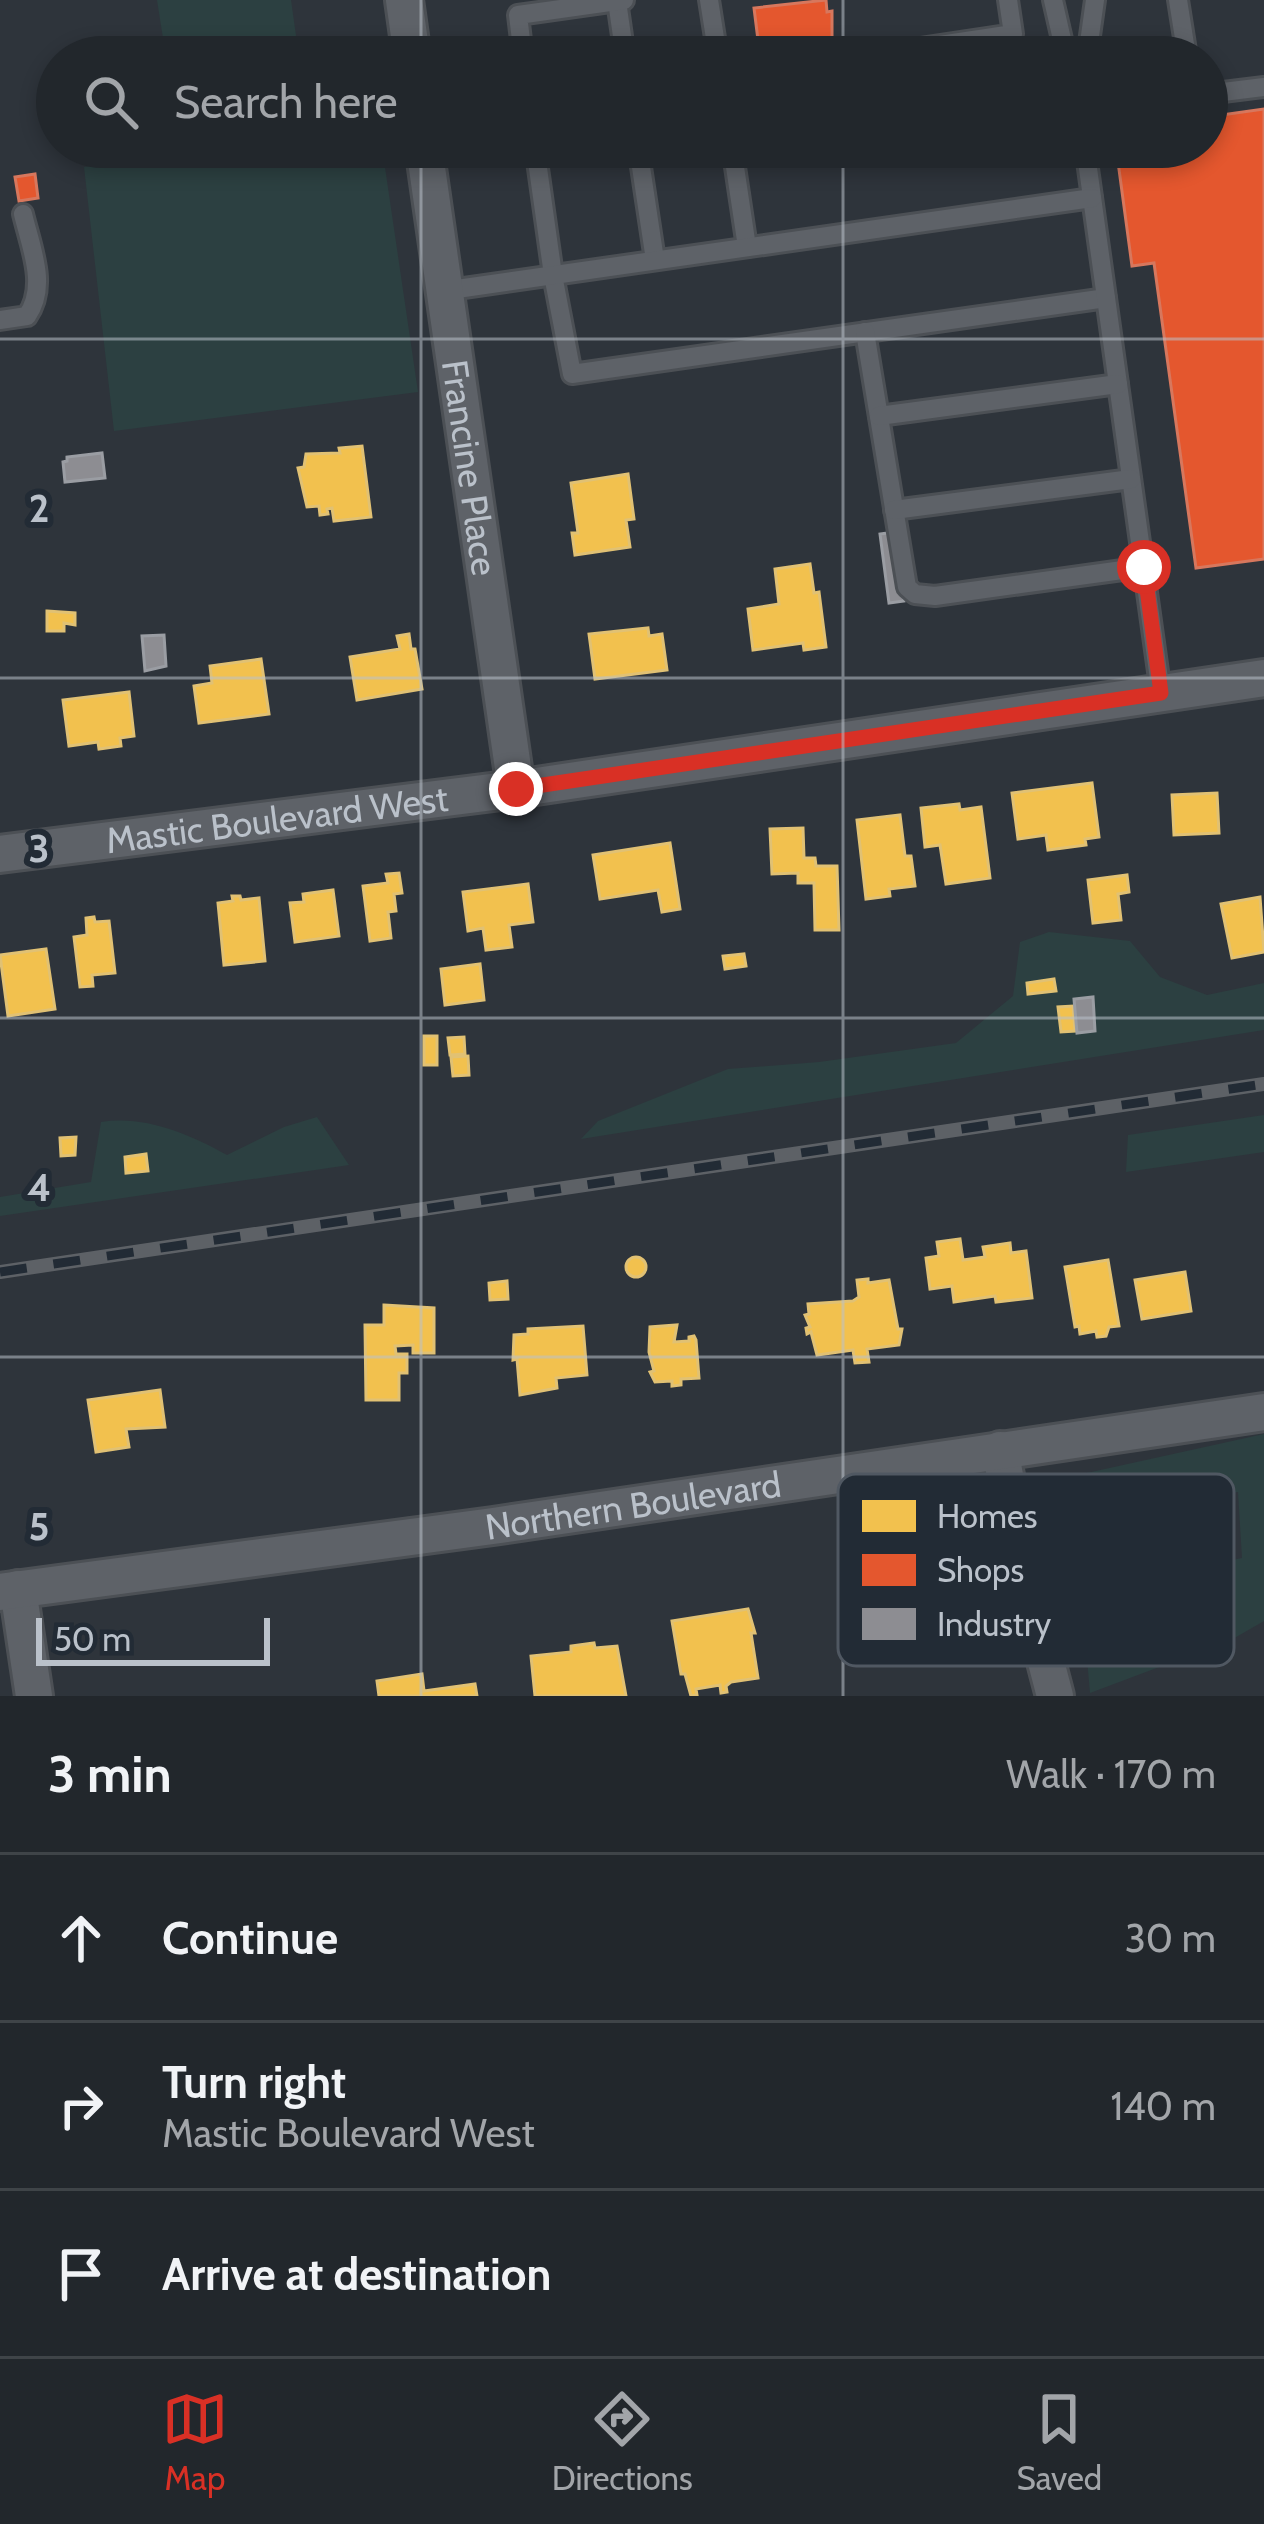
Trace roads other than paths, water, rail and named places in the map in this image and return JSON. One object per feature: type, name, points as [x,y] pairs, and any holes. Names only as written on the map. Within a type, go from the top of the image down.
[{"type":"street","points":[[404,0],[409,36]]},
{"type":"street","name":"Francine Place","points":[[427,168],[516,789]]},
{"type":"street","name":"Mastic Boulevard West","points":[[0,854],[516,789],[1264,677]]},
{"type":"street","name":"Northern Boulevard","points":[[839,1474],[1264,1412]]},
{"type":"street","points":[[1000,1450],[1005,1474]]},
{"type":"street","name":"Northern Boulevard","points":[[9,1591],[838,1474]]},
{"type":"street","points":[[9,1591],[34,1696]]},
{"type":"street","points":[[1047,1666],[1055,1696]]},
{"type":"lane","points":[[520,36],[518,15],[620,0],[623,36]]},
{"type":"lane","points":[[709,0],[715,36]]},
{"type":"lane","points":[[1000,36],[1013,34],[1008,0]]},
{"type":"lane","points":[[1053,0],[1061,36]]},
{"type":"lane","points":[[1090,36],[1095,0]]},
{"type":"lane","points":[[1178,0],[1184,36]]},
{"type":"lane","points":[[1228,91],[1264,86]]},
{"type":"lane","points":[[539,168],[572,374],[1106,298]]},
{"type":"lane","points":[[641,168],[655,260]]},
{"type":"lane","points":[[735,168],[747,247]]},
{"type":"lane","points":[[1088,168],[1161,693]]},
{"type":"lane","points":[[443,291],[1092,198]]},
{"type":"lane","points":[[0,320],[27,316],[36,303],[39,284],[23,214]]},
{"type":"lane","points":[[865,332],[907,587],[915,594],[935,596],[1144,567]]},
{"type":"lane","points":[[879,416],[1118,383]]},
{"type":"lane","points":[[894,510],[1131,478]]},
{"type":"railway","points":[[0,1272],[1264,1084]]}]
